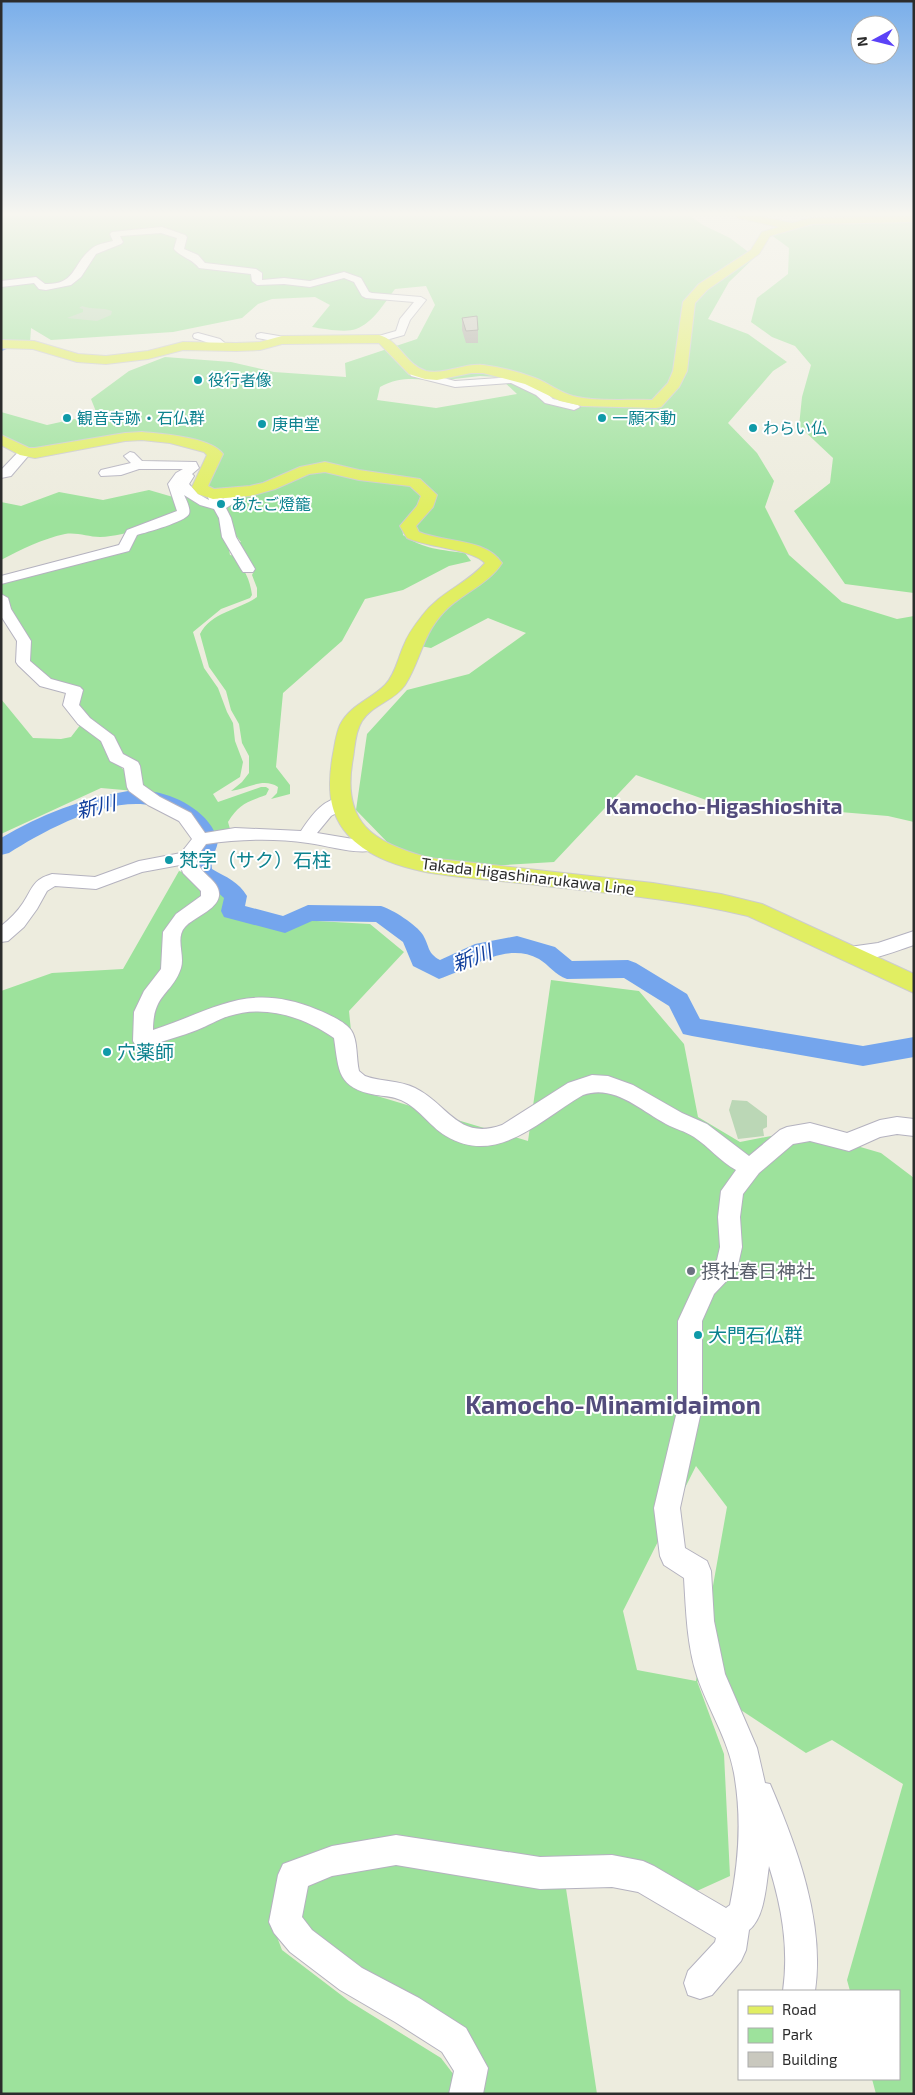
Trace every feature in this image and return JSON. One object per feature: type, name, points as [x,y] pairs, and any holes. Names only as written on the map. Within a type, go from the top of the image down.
[{"type":"main road","points":[[1,344],[44,347],[77,358],[90,360],[126,358],[183,346],[260,346],[284,340],[378,339],[383,340],[414,371],[437,376],[471,370],[484,370],[530,382],[565,398],[582,402],[656,404],[674,384],[680,371],[687,314]]},
{"type":"main road","points":[[2,359],[29,345]]},
{"type":"main road","points":[[1,439],[25,452],[44,452],[125,437],[171,439],[210,449],[215,454],[209,470],[200,483],[200,487],[216,500]]},
{"type":"main road","name":"Takada Higashinarukawa Line","points":[[216,500],[269,486],[314,468],[336,468],[359,475],[415,482],[429,495],[425,507],[408,526],[413,536],[433,544],[484,552],[492,558],[494,563],[488,571],[448,598],[437,608],[415,640],[396,684],[360,712],[352,721],[341,768],[339,791],[341,803],[352,827],[359,836],[403,858],[429,865],[654,891],[721,902],[754,910],[914,984]]},
{"type":"street","points":[[378,339],[400,333],[410,314]]},
{"type":"street","points":[[198,336],[216,341],[221,344],[219,347]]},
{"type":"street","points":[[261,336],[284,340]]},
{"type":"street","points":[[414,371],[415,374],[430,380],[455,384],[513,380],[540,392],[549,401],[574,408]]},
{"type":"street","points":[[1,474],[7,473],[25,452]]},
{"type":"street","points":[[106,473],[121,471],[134,460],[191,463]]},
{"type":"street","points":[[191,463],[184,484],[186,490],[198,499],[216,500],[225,518],[229,537],[235,551],[248,569]]},
{"type":"street","points":[[1,580],[124,548],[132,533],[175,518],[183,513],[184,509],[177,497],[174,484],[191,463]]},
{"type":"street","points":[[1,598],[4,609],[24,641],[23,662],[34,676],[54,687],[75,690],[70,705],[84,721],[108,739],[116,758],[132,766],[135,788],[185,817],[202,839]]},
{"type":"street","points":[[306,837],[318,820],[333,805],[341,803]]},
{"type":"street","points":[[1,936],[18,922],[32,905],[40,887],[52,880],[96,883],[139,867],[187,858],[202,839],[248,834],[306,837],[353,845],[375,845]]},
{"type":"street","points":[[187,858],[189,869],[210,889],[210,898],[204,905],[175,926],[170,939],[173,964],[169,974],[149,998],[142,1018],[143,1041],[191,1025],[229,1008],[251,1006],[287,1008],[310,1013],[327,1022],[343,1034],[349,1073],[360,1084],[408,1094],[453,1131],[476,1138],[494,1137],[511,1132],[552,1102],[583,1086],[596,1083],[608,1084],[661,1109],[674,1119],[702,1130],[736,1162],[751,1167]]},
{"type":"street","points":[[849,954],[879,950],[914,938]]},
{"type":"street","points":[[799,1990],[802,1946],[796,1909],[765,1809],[749,1772],[742,1748],[711,1676],[700,1621],[697,1571],[673,1556],[667,1508],[690,1407],[690,1321],[705,1287],[727,1265],[731,1247],[729,1218],[732,1191],[751,1167],[787,1136],[810,1132],[850,1142],[877,1128],[904,1126],[914,1128]]},
{"type":"street","points":[[466,2094],[471,2068],[454,2040],[408,2010],[351,1979],[301,1941],[286,1922],[294,1875],[332,1860],[396,1850],[540,1874],[612,1871],[643,1878],[728,1927],[744,1914],[753,1867],[756,1826],[749,1772]]},
{"type":"street","points":[[700,1982],[730,1950],[735,1921]]},
{"type":"green space","points":[[1,314],[247,314],[242,318],[173,332],[51,340],[31,328],[30,343],[1,341]]},
{"type":"green space","points":[[78,314],[111,314],[97,321],[67,318]]},
{"type":"green space","points":[[323,314],[376,314],[368,322],[352,330],[312,327]]},
{"type":"green space","points":[[430,314],[711,314],[708,319],[748,334],[787,362],[773,371],[728,423],[757,453],[774,481],[765,507],[789,555],[842,602],[897,619],[914,616],[914,822],[888,816],[709,801],[636,775],[554,862],[487,866],[431,860],[390,845],[356,810],[367,734],[407,690],[469,674],[526,633],[488,618],[431,648],[420,646],[443,610],[494,573],[501,564],[499,559],[492,552],[472,544],[418,534],[414,526],[435,494],[419,480],[376,475],[338,466],[265,484],[216,491],[206,486],[221,453],[174,437],[30,449],[1,435],[1,412],[47,425],[97,414],[91,399],[129,371],[165,357],[231,362],[274,372],[346,377],[345,363],[417,339]],"holes":[[[480,376],[499,377],[517,394],[436,408],[377,400],[380,387],[405,379],[445,380]]]},
{"type":"green space","points":[[753,314],[914,314],[914,593],[845,584],[794,511],[830,483],[833,458],[799,426],[802,397],[811,365],[795,346],[772,337],[751,322]]},
{"type":"green space","points":[[317,472],[332,472],[408,485],[419,492],[421,500],[402,524],[403,535],[425,546],[465,553],[471,561],[449,566],[403,590],[365,599],[342,641],[283,693],[276,767],[290,785],[290,794],[271,799],[277,793],[278,787],[267,783],[255,784],[231,791],[249,773],[249,756],[242,743],[239,724],[231,710],[226,691],[209,667],[200,634],[218,616],[257,597],[257,588],[252,575],[254,571],[250,569],[234,543],[241,542],[230,528],[222,508],[235,497]]},
{"type":"green space","points":[[181,486],[214,506],[224,524],[230,555],[235,556],[244,570],[252,595],[250,598],[221,609],[193,632],[204,668],[218,688],[233,723],[235,741],[243,762],[240,777],[213,794],[218,802],[261,787],[269,789],[266,795],[249,802],[236,811],[228,822],[230,829],[204,835],[140,787],[120,755],[74,704],[80,692],[56,685],[31,671],[1,594],[1,582],[128,548],[135,535],[182,517]]},
{"type":"green space","points":[[149,490],[173,497],[180,510],[151,524],[121,534],[100,537],[74,534],[57,536],[32,545],[1,560],[1,502],[21,506],[59,492],[103,500]]},
{"type":"green space","points":[[1,699],[33,738],[61,739],[71,737],[81,724],[103,738],[111,758],[128,774],[135,791],[101,788],[1,834]]},
{"type":"green space","points":[[179,871],[232,890],[227,916],[370,924],[404,952],[349,1011],[357,1090],[528,1141],[551,980],[639,991],[684,1044],[698,1117],[740,1142],[802,1130],[881,1153],[914,1178],[914,2094],[876,2094],[872,2080],[900,2080],[900,1990],[850,1990],[847,1980],[903,1784],[832,1740],[806,1753],[697,1681],[724,1754],[730,1876],[688,1895],[521,1859],[422,1842],[284,1872],[273,1899],[274,1929],[282,1950],[349,2001],[441,2058],[454,2075],[451,2094],[1,2094],[1,991],[52,973],[123,969]],"holes":[[[696,1466],[727,1507],[696,1681],[637,1670],[623,1611]]]},
{"type":"green space","points":[[732,1100],[747,1101],[767,1116],[767,1127],[763,1129],[764,1136],[738,1139],[729,1110]]},
{"type":"green space","points":[[371,1866],[422,1866],[565,1882],[597,2094],[474,2094],[481,2070],[299,1925],[306,1885],[338,1870]]},
{"type":"building","points":[[477,316],[478,330],[466,331],[462,318]]},
{"type":"waterway","points":[[1,350],[8,347]]},
{"type":"waterway","name":"新川","points":[[1,848],[45,823],[72,811],[100,802],[128,798],[154,798],[178,806],[197,823],[204,833],[207,843],[200,859],[202,873],[227,887],[236,896],[232,911],[285,925],[308,913],[381,914],[413,938],[421,960],[439,970],[483,950],[517,944],[547,953],[567,970],[628,969],[678,1000],[692,1027],[863,1056],[914,1047]]},
{"type":"place","name":"役行者像","points":[[198,380]]},
{"type":"place","name":"観音寺跡・石仏群","points":[[67,418]]},
{"type":"place","name":"一願不動","points":[[602,418]]},
{"type":"place","name":"庚申堂","points":[[262,424]]},
{"type":"place","name":"わらい仏","points":[[753,428]]},
{"type":"place","name":"あたご燈籠","points":[[221,504]]},
{"type":"place","name":"梵字（サク）石柱","points":[[169,860]]},
{"type":"place","name":"穴薬師","points":[[107,1052]]},
{"type":"place","name":"摂社春日神社","points":[[691,1271]]},
{"type":"place","name":"大門石仏群","points":[[698,1335]]},
{"type":"district","name":"Kamocho-Higashioshita","points":[[724,807]]},
{"type":"district","name":"Kamocho-Minamidaimon","points":[[613,1405]]}]
